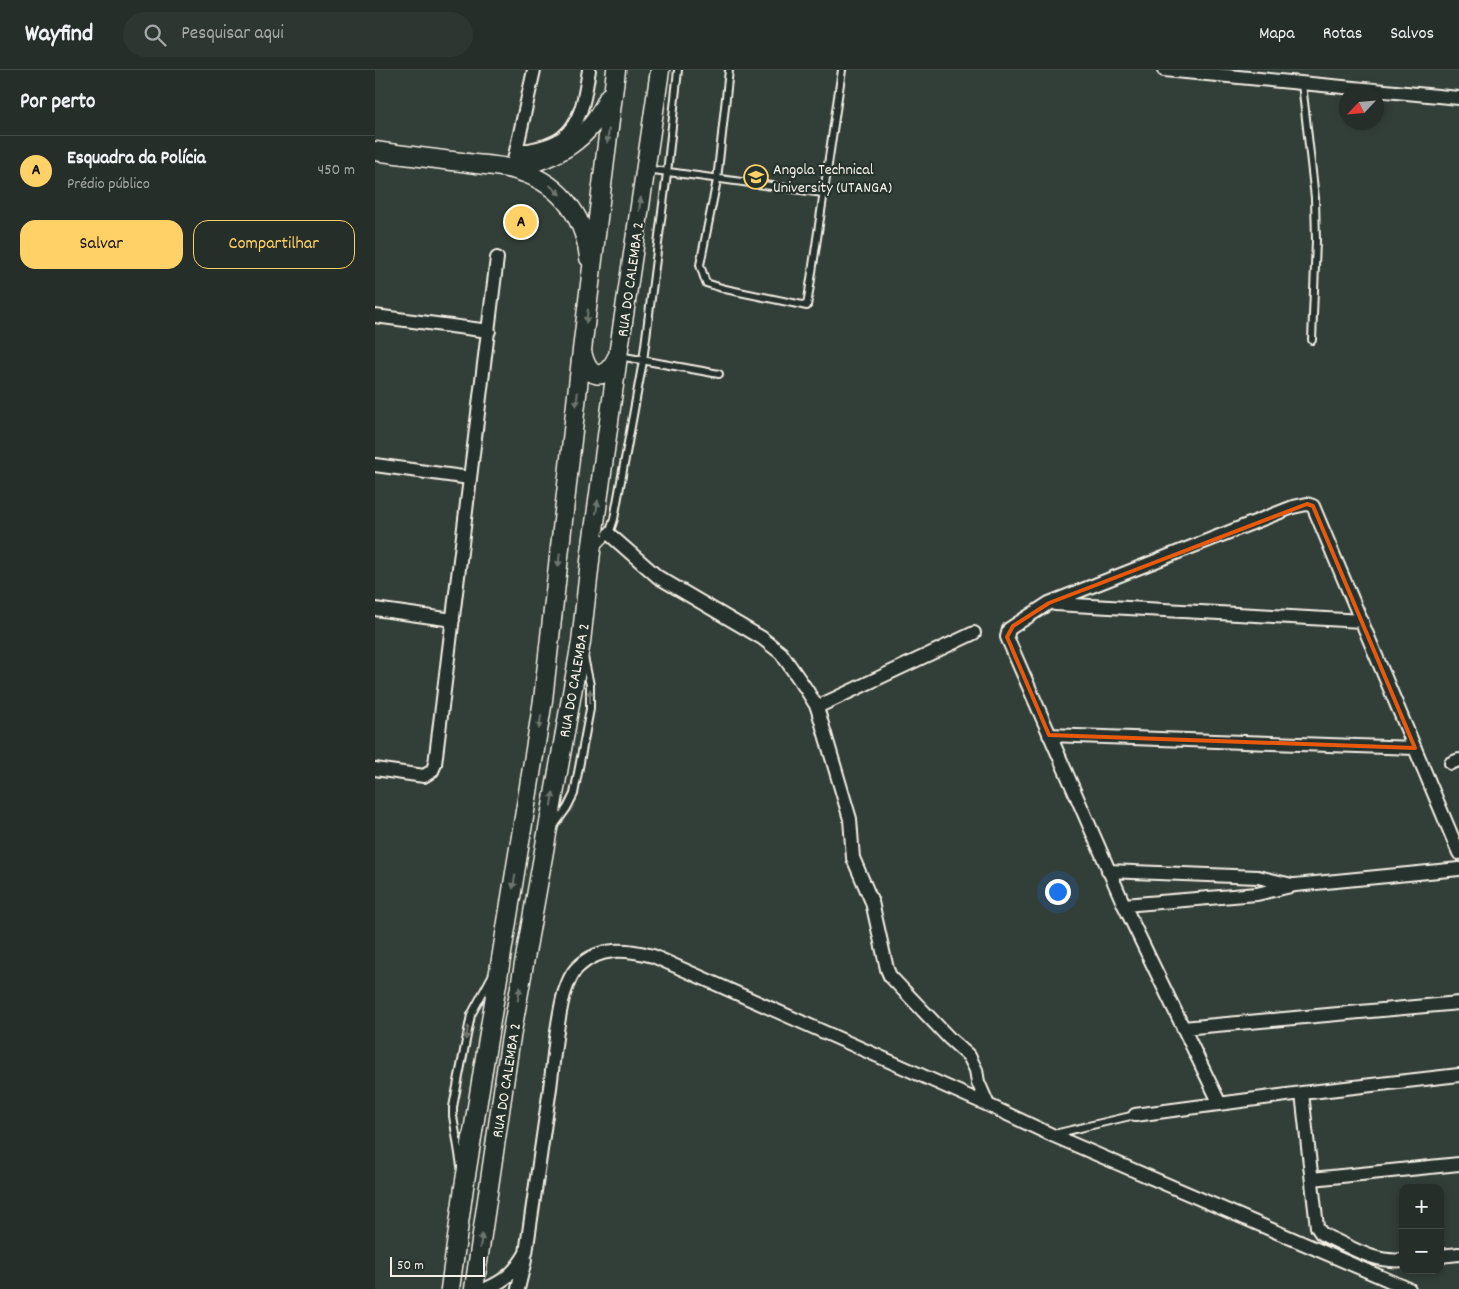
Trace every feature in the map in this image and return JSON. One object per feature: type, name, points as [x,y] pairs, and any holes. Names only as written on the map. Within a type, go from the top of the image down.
[{"type":"main road","name":"RUA DO CALEMBA 2","points":[[475,1289],[496,1133],[545,840],[581,642],[591,552],[618,356],[660,70]]},
{"type":"main road","points":[[375,151],[514,161],[546,159],[576,142],[599,115],[608,98],[615,75]]},
{"type":"main road","name":"RUA DO CALEMBA 2","points":[[450,1289],[464,1187],[543,700],[615,75]]},
{"type":"main road","points":[[514,161],[538,179],[550,185],[569,205],[579,222],[588,245],[591,282]]},
{"type":"main road","points":[[582,350],[586,366],[591,372],[598,375],[605,374],[618,356]]},
{"type":"street","points":[[514,161],[534,70]]},
{"type":"street","points":[[514,161],[563,138],[573,127],[582,108],[589,70]]},
{"type":"street","points":[[1164,70],[1459,98]]},
{"type":"street","points":[[375,769],[424,776],[432,771],[435,764],[497,258]]},
{"type":"street","points":[[375,316],[489,331]]},
{"type":"street","points":[[375,465],[470,478]]},
{"type":"street","points":[[1220,1104],[1108,871],[1007,637],[1007,632],[1013,626],[1049,603],[1293,506],[1307,504],[1313,506],[1459,853]]},
{"type":"street","points":[[609,534],[658,577],[762,638],[774,647],[806,689],[817,707],[850,819],[853,858],[872,902],[890,976],[942,1032],[969,1056],[988,1105]]},
{"type":"street","points":[[1049,603],[1362,621]]},
{"type":"street","points":[[375,609],[453,620]]},
{"type":"street","points":[[817,707],[974,633]]},
{"type":"street","points":[[1049,735],[1415,748]]},
{"type":"street","points":[[1124,905],[1257,894],[1295,885],[1459,869]]},
{"type":"street","points":[[1108,871],[1258,877],[1295,885]]},
{"type":"street","points":[[518,1289],[526,1253],[564,994],[569,980],[577,967],[602,952],[619,950],[653,956],[1052,1135],[1409,1289]]},
{"type":"street","points":[[1183,1028],[1459,1003]]},
{"type":"street","points":[[1135,1115],[1459,1075]]},
{"type":"street","points":[[1302,1093],[1317,1227],[1321,1233],[1375,1259],[1399,1260]]},
{"type":"street","points":[[1312,1179],[1459,1164]]},
{"type":"street","points":[[486,1289],[503,1281],[517,1268],[526,1253]]},
{"type":"street","points":[[1444,1256],[1459,1254]]},
{"type":"lane","points":[[591,552],[609,534],[614,519],[643,360],[678,70]]},
{"type":"lane","points":[[729,70],[717,180],[700,265],[706,283],[725,289],[807,306],[842,70]]},
{"type":"lane","points":[[1302,84],[1315,198],[1316,241],[1312,340]]},
{"type":"lane","points":[[645,169],[823,193]]},
{"type":"lane","points":[[618,356],[719,374]]},
{"type":"lane","points":[[464,1187],[453,1107],[471,1015],[502,957]]},
{"type":"lane","points":[[1052,1135],[1135,1115]]},
{"type":"highlighted area","points":[[1307,504],[1313,506],[1415,748],[1049,735],[1007,637],[1013,626],[1049,603]]},
{"type":"place","name":"Angola Technical University (UTANGA)","points":[[756,177]]},
{"type":"place","name":"Esquadra da Polícia","points":[[521,222]]}]
